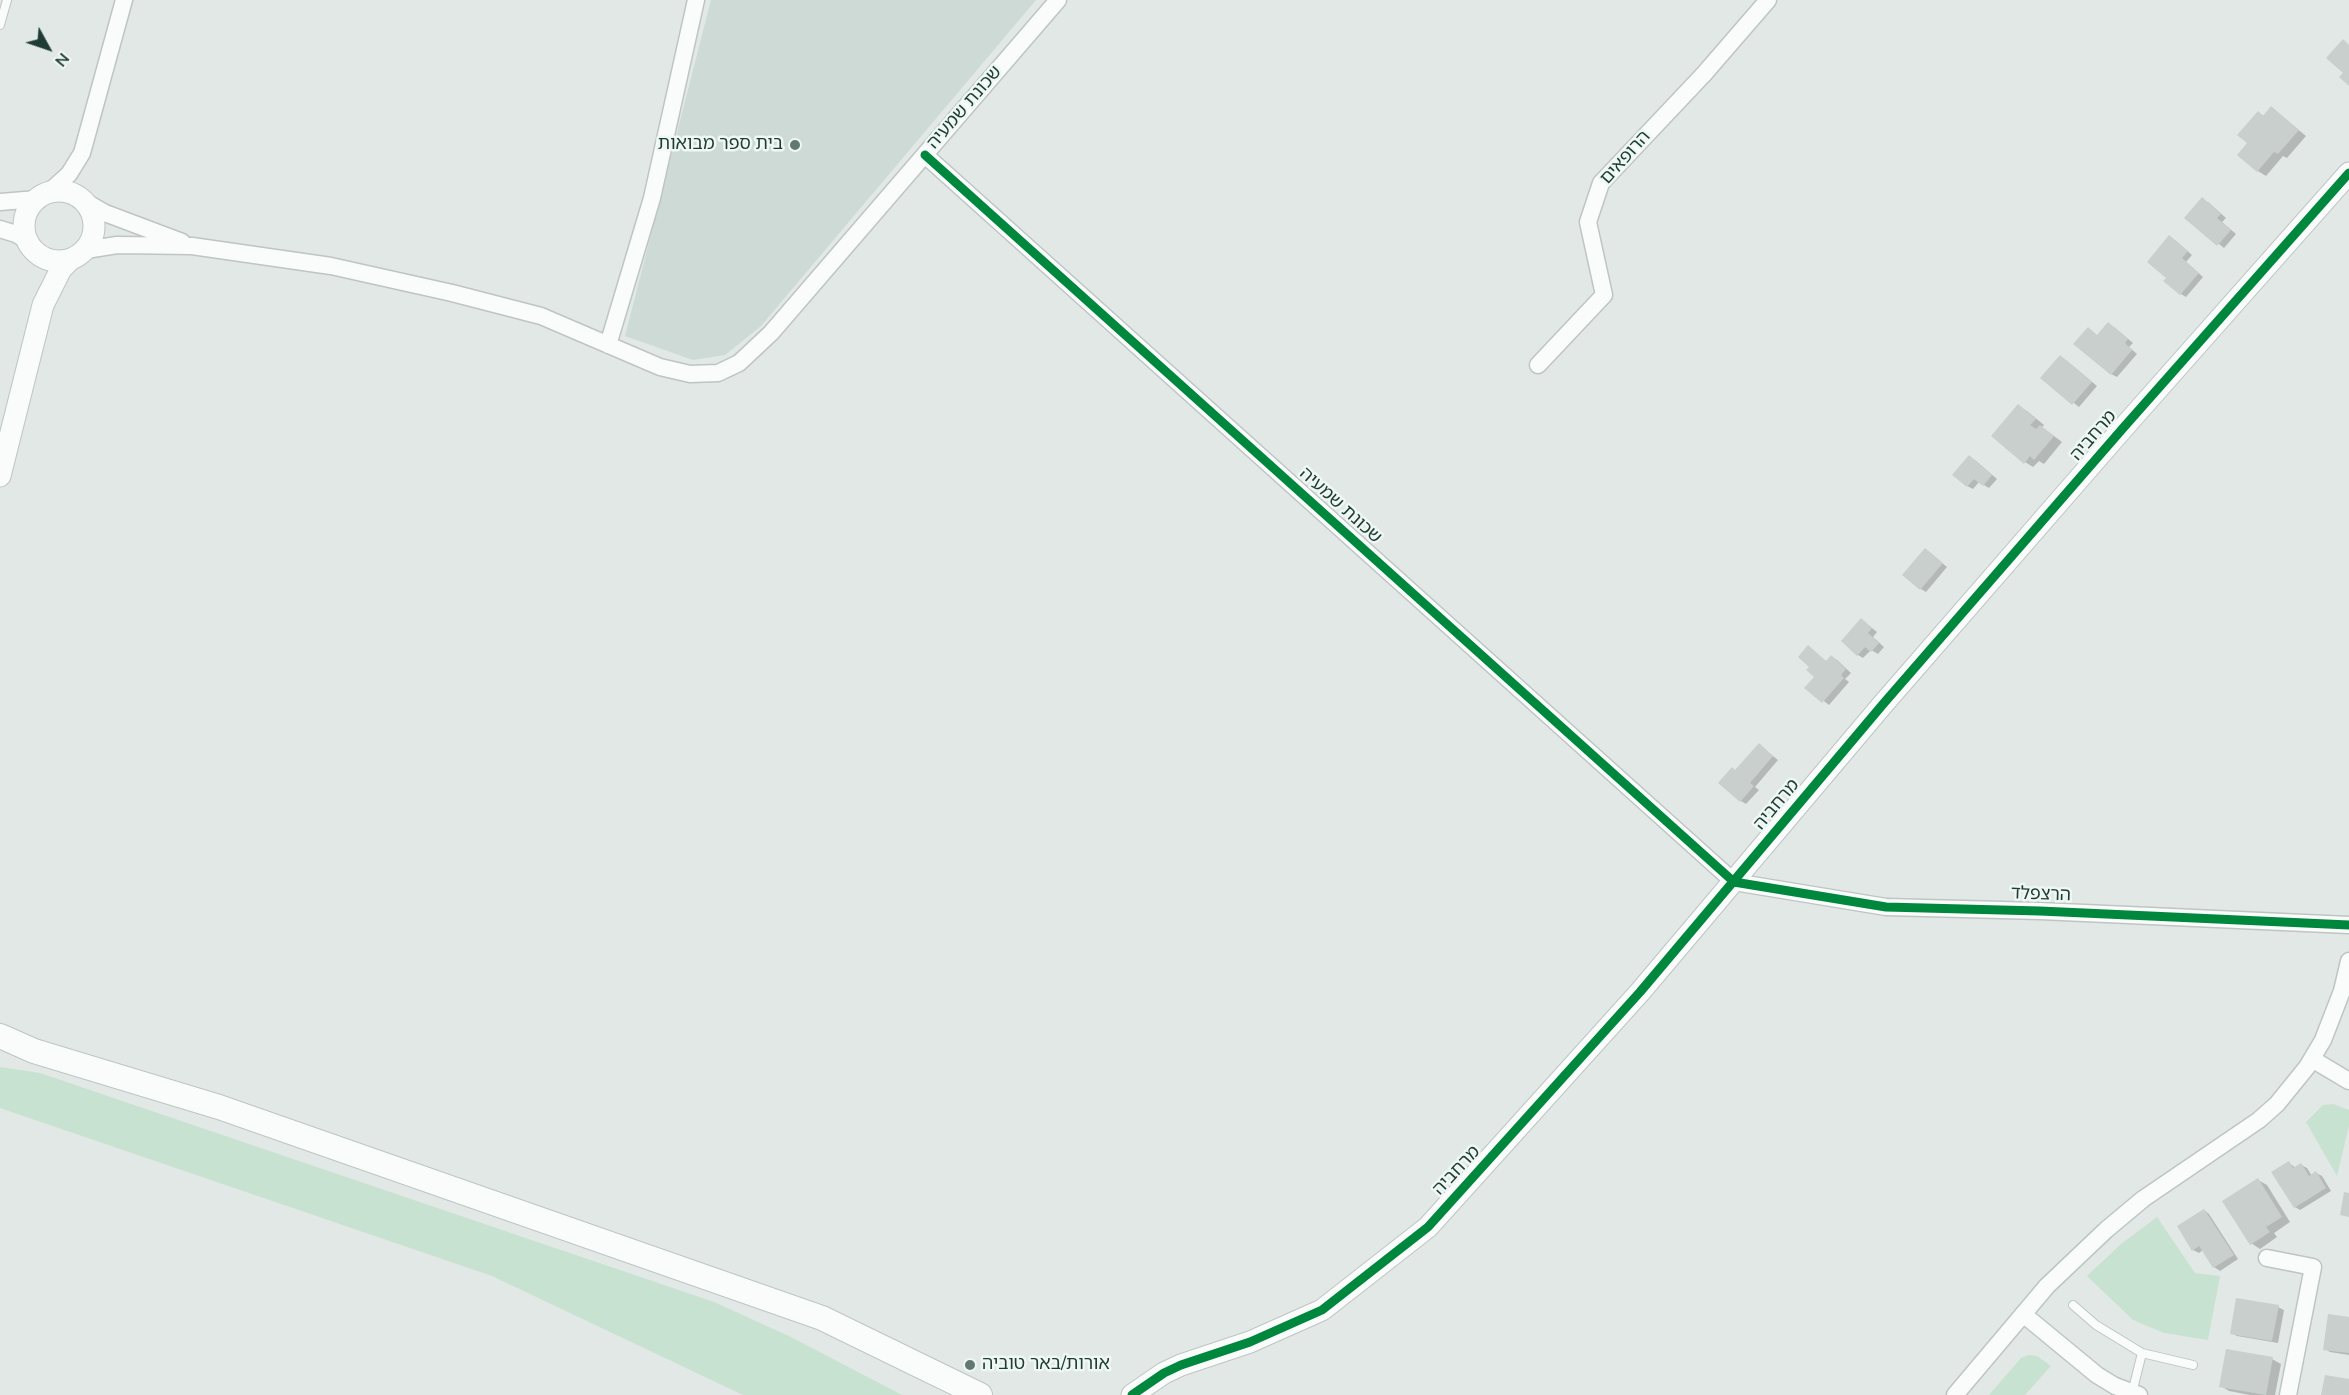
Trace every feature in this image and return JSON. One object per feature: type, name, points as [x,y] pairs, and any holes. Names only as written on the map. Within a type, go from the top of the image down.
[{"type":"main road","points":[[0,1036],[34,1051],[219,1107],[822,1318],[980,1395]]},
{"type":"main road","points":[[0,1047],[34,1051]]},
{"type":"main road","points":[[916,1365],[960,1395]]},
{"type":"street","points":[[34,333],[39,282],[25,219],[29,208],[69,174],[82,153],[124,0]]},
{"type":"street","points":[[608,345],[652,198],[696,0]]},
{"type":"street","name":"שכונת שמעיה","points":[[1058,0],[924,155],[1734,882]]},
{"type":"street","name":"הרופאים","points":[[1538,365],[1604,295],[1587,222],[1601,183],[1704,74],[1767,0]]},
{"type":"street","points":[[0,229],[16,234],[47,259],[59,261],[117,245],[192,246],[331,266],[541,316],[660,367],[690,374],[718,373],[739,363],[771,333],[924,155]]},
{"type":"street","name":"מרחביה","points":[[1132,1395],[1164,1373],[1200,1358],[1250,1342],[1322,1310],[1428,1227],[1640,992],[1884,703],[2349,173]]},
{"type":"street","points":[[0,202],[63,191],[74,194],[105,213],[192,246]]},
{"type":"street","points":[[0,477],[34,333],[50,289],[61,269],[92,239],[95,227],[93,215],[84,201]]},
{"type":"street","name":"הרצפלד","points":[[1734,882],[1886,907],[2040,910],[2349,925]]},
{"type":"street","points":[[1955,1395],[2023,1314],[2074,1259],[2143,1198],[2259,1120],[2277,1104],[2312,1059],[2334,1016],[2349,961]]},
{"type":"street","points":[[2312,1059],[2349,1081]]},
{"type":"street","points":[[2268,1258],[2313,1267],[2288,1395]]},
{"type":"street","points":[[2023,1314],[2097,1375],[2135,1394]]},
{"type":"street","points":[[1150,1395],[1164,1373]]},
{"type":"lane","points":[[0,25],[7,0]]},
{"type":"lane","points":[[2073,1305],[2096,1325],[2142,1353],[2193,1365]]},
{"type":"lane","points":[[2135,1394],[2142,1353]]},
{"type":"shaded area","name":"בית ספר מבואות","points":[[711,0],[1036,0],[761,326],[725,355],[693,360],[625,336]]},
{"type":"green space","points":[[0,1067],[40,1073],[714,1302],[791,1337],[902,1395],[743,1395],[492,1276],[0,1108]]},
{"type":"green space","points":[[2333,1104],[2349,1110],[2349,1126],[2337,1176],[2306,1122],[2323,1105]]},
{"type":"green space","points":[[2157,1217],[2195,1273],[2220,1276],[2208,1340],[2164,1333],[2133,1320],[2087,1276],[2121,1244]]},
{"type":"green space","points":[[2029,1355],[2037,1356],[2051,1366],[2025,1395],[1989,1395],[2021,1358]]},
{"type":"building","points":[[2343,39],[2349,45],[2349,86],[2339,77],[2343,73],[2326,58]]},
{"type":"building","points":[[2271,106],[2299,130],[2278,154],[2274,152],[2257,172],[2237,155],[2247,143],[2237,135],[2258,111],[2263,116]]},
{"type":"building","points":[[2202,197],[2221,214],[2217,218],[2231,230],[2217,246],[2184,218]]},
{"type":"building","points":[[2169,235],[2188,251],[2182,258],[2199,273],[2180,295],[2163,281],[2166,278],[2147,262]]},
{"type":"building","points":[[2108,322],[2128,339],[2125,343],[2132,350],[2111,375],[2073,344],[2088,327],[2097,335]]},
{"type":"building","points":[[2060,355],[2092,382],[2072,405],[2040,378]]},
{"type":"building","points":[[2018,404],[2036,419],[2030,425],[2036,429],[2040,425],[2054,436],[2034,460],[2030,456],[2024,464],[1991,436]]},
{"type":"building","points":[[1969,455],[1992,475],[1983,486],[1974,479],[1967,487],[1952,475]]},
{"type":"building","points":[[1925,548],[1943,563],[1920,590],[1902,575]]},
{"type":"building","points":[[1861,618],[1872,628],[1868,633],[1879,643],[1871,652],[1865,647],[1857,656],[1841,641]]},
{"type":"building","points":[[1808,645],[1826,661],[1831,655],[1846,669],[1841,675],[1844,678],[1822,703],[1804,688],[1814,677],[1806,670],[1809,667],[1798,657]]},
{"type":"building","points":[[1759,743],[1773,756],[1750,783],[1754,786],[1740,802],[1718,783],[1732,767],[1735,770]]},
{"type":"building","points":[[2289,1161],[2293,1168],[2301,1163],[2309,1176],[2316,1171],[2326,1188],[2294,1208],[2271,1172]]},
{"type":"building","points":[[2258,1178],[2282,1217],[2266,1227],[2270,1232],[2250,1245],[2222,1201]]},
{"type":"building","points":[[2344,1192],[2349,1193],[2349,1217],[2340,1215]]},
{"type":"building","points":[[2204,1209],[2234,1255],[2213,1268],[2199,1246],[2192,1251],[2177,1226]]},
{"type":"building","points":[[2236,1298],[2279,1305],[2272,1341],[2230,1334]]},
{"type":"building","points":[[2328,1314],[2349,1317],[2349,1353],[2323,1350]]},
{"type":"building","points":[[2226,1349],[2273,1357],[2266,1395],[2219,1387]]},
{"type":"building","points":[[2325,1375],[2349,1379],[2349,1395],[2321,1395]]},
{"type":"cycle path","points":[[925,155],[1734,882],[1886,907],[2040,911],[2349,925]]},
{"type":"cycle path","points":[[1132,1395],[1164,1373],[1181,1365],[1250,1342],[1322,1310],[1428,1227],[1640,992],[1884,703],[2349,173]]},
{"type":"place","name":"בית ספר מבואות","points":[[795,145]]},
{"type":"place","name":"אורות/באר טוביה","points":[[970,1365]]}]
